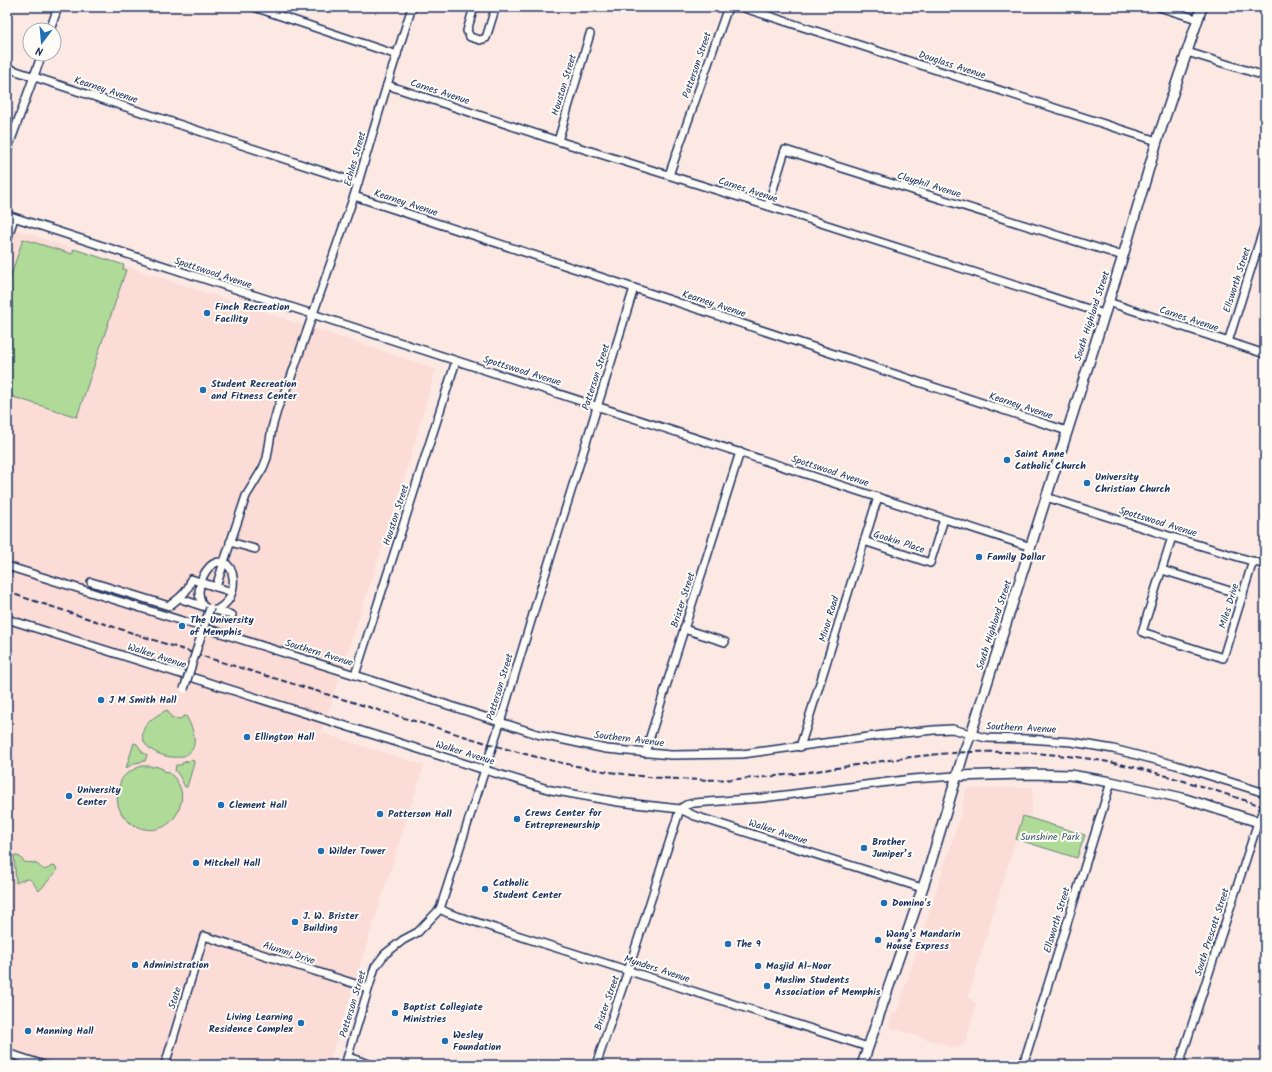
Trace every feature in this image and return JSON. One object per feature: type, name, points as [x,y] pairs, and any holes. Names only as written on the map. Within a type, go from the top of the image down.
[{"type":"main road","name":"South Highland Street","points":[[862,1065],[922,888],[956,776],[971,734],[1123,256],[1157,141],[1202,7]]},
{"type":"main road","points":[[956,776],[1027,774],[1062,775],[1111,782],[1182,798],[1262,823]]},
{"type":"street","points":[[53,22],[58,7]]},
{"type":"street","points":[[254,7],[397,55]]},
{"type":"street","name":"Echles Street","points":[[216,587],[246,496],[263,468],[267,458],[272,428],[278,407],[290,380],[354,196],[412,7]]},
{"type":"street","points":[[474,7],[467,31],[470,37],[480,40],[486,38],[495,7]]},
{"type":"street","name":"Patterson Street","points":[[670,175],[728,7]]},
{"type":"street","name":"Douglass Avenue","points":[[741,7],[1157,141]]},
{"type":"street","points":[[1159,7],[1197,19]]},
{"type":"street","name":"Houston Street","points":[[558,141],[590,34]]},
{"type":"street","points":[[1187,52],[1265,76]]},
{"type":"street","points":[[7,152],[39,62]]},
{"type":"street","name":"Kearney Avenue","points":[[7,68],[358,183]]},
{"type":"street","name":"Carnes Avenue","points":[[387,85],[558,141],[768,206],[1104,314]]},
{"type":"street","name":"Clayphil Avenue","points":[[768,206],[785,150],[1123,256]]},
{"type":"street","name":"Kearney Avenue","points":[[354,196],[1067,431]]},
{"type":"street","points":[[7,240],[11,217]]},
{"type":"street","name":"Spottswood Avenue","points":[[11,217],[1031,547]]},
{"type":"street","name":"Ellsworth Street","points":[[1228,342],[1265,224]]},
{"type":"street","name":"Patterson Street","points":[[345,1065],[375,967],[386,954],[403,940],[418,932],[440,909],[500,723],[634,288]]},
{"type":"street","name":"Carnes Avenue","points":[[1108,302],[1265,354]]},
{"type":"street","name":"Houston Street","points":[[355,675],[456,361]]},
{"type":"street","name":"Brister Street","points":[[645,753],[740,452]]},
{"type":"street","name":"Minor Road","points":[[800,747],[878,497]]},
{"type":"street","name":"Spottswood Avenue","points":[[1046,497],[1265,565]]},
{"type":"street","name":"Gookin Place","points":[[864,541],[930,562],[944,519]]},
{"type":"street","points":[[1172,537],[1162,570],[1243,595]]},
{"type":"street","points":[[230,542],[255,549]]},
{"type":"street","name":"Miles Drive","points":[[1162,570],[1142,632],[1223,658],[1253,561]]},
{"type":"street","points":[[202,605],[199,594],[204,575],[212,565],[224,562],[232,572],[232,592],[226,602],[217,610]]},
{"type":"street","name":"Southern Avenue","points":[[7,566],[355,675],[500,723],[573,743],[606,749],[671,755],[729,755],[800,747],[883,735],[934,730],[952,730],[986,738],[1072,742],[1113,749],[1176,765],[1265,793]]},
{"type":"street","points":[[91,582],[169,606],[187,591],[192,579],[232,592]]},
{"type":"street","points":[[184,600],[232,614]]},
{"type":"street","points":[[184,689],[210,608]]},
{"type":"street","name":"Walker Avenue","points":[[7,619],[485,770],[558,791],[618,802],[680,810],[922,888]]},
{"type":"street","points":[[684,630],[725,642]]},
{"type":"street","points":[[680,810],[686,805],[694,803],[762,798],[912,778],[956,776]]},
{"type":"street","name":"Ellsworth Street","points":[[1023,1065],[1111,782]]},
{"type":"street","name":"South Prescott Street","points":[[1179,1065],[1262,823],[1265,806]]},
{"type":"street","name":"Brister Street","points":[[596,1065],[680,810]]},
{"type":"street","name":"Mynders Avenue","points":[[440,909],[448,913],[868,1047]]},
{"type":"street","name":"Alumni Drive","points":[[204,936],[368,988]]},
{"type":"street","name":"State","points":[[165,1065],[204,936]]},
{"type":"street","points":[[7,1054],[40,1064]]},
{"type":"street","points":[[348,1057],[372,1065]]},
{"type":"shaded area","name":"The University of Memphis","points":[[7,227],[436,369],[398,499],[321,733],[424,765],[328,1065],[7,1065]]},
{"type":"shaded area","points":[[1033,787],[1031,815],[1023,815],[968,996],[976,1004],[965,1044],[955,1048],[889,1027],[893,1014],[897,1013],[959,820],[967,789]]},
{"type":"green space","points":[[23,239],[72,254],[74,249],[124,265],[123,269],[126,270],[77,417],[7,395],[7,287]]},
{"type":"green space","points":[[167,710],[172,718],[180,719],[186,716],[194,739],[190,752],[178,757],[163,755],[150,748],[143,738],[147,724]]},
{"type":"green space","points":[[134,743],[137,744],[142,752],[147,755],[145,761],[135,763],[126,768]]},
{"type":"green space","points":[[191,760],[194,761],[194,763],[187,787],[185,787],[175,770],[176,765],[182,765],[182,763]]},
{"type":"green space","points":[[142,766],[155,766],[166,772],[167,771],[174,777],[181,789],[182,798],[175,817],[165,826],[154,829],[141,828],[130,823],[122,814],[118,802],[121,780],[134,769]]},
{"type":"green space","name":"Sunshine Park","points":[[1023,816],[1085,835],[1077,858],[1016,839]]},
{"type":"green space","points":[[14,855],[20,857],[24,862],[37,864],[44,869],[52,866],[56,867],[57,871],[39,891],[28,879],[16,883]]},
{"type":"railway","points":[[7,592],[218,661],[493,745],[561,763],[594,769],[661,778],[695,780],[730,779],[795,774],[944,754],[1004,752],[1062,755],[1100,760],[1137,768],[1197,785],[1265,807]]},
{"type":"place","name":"Finch Recreation Facility","points":[[207,313]]},
{"type":"place","name":"Student Recreation and Fitness Center","points":[[203,390]]},
{"type":"place","name":"Saint Anne Catholic Church","points":[[1007,460]]},
{"type":"place","name":"University Christian Church","points":[[1087,483]]},
{"type":"place","name":"Family Dollar","points":[[979,557]]},
{"type":"place","name":"The University of Memphis","points":[[182,626]]},
{"type":"place","name":"J M Smith Hall","points":[[101,700]]},
{"type":"place","name":"Ellington Hall","points":[[247,737]]},
{"type":"place","name":"University Center","points":[[69,796]]},
{"type":"place","name":"Clement Hall","points":[[221,805]]},
{"type":"place","name":"Patterson Hall","points":[[380,814]]},
{"type":"place","name":"Crews Center for Entrepreneurship","points":[[517,819]]},
{"type":"place","name":"Brother Juniper’s","points":[[864,848]]},
{"type":"place","name":"Wilder Tower","points":[[321,851]]},
{"type":"place","name":"Mitchell Hall","points":[[196,863]]},
{"type":"place","name":"Catholic Student Center","points":[[485,889]]},
{"type":"place","name":"Domino's","points":[[884,903]]},
{"type":"place","name":"J. W. Brister Building","points":[[295,922]]},
{"type":"place","name":"Wang's Mandarin House Express","points":[[878,940]]},
{"type":"place","name":"The 9","points":[[728,944]]},
{"type":"place","name":"Administration","points":[[135,965]]},
{"type":"place","name":"Masjid Al-Noor","points":[[758,966]]},
{"type":"place","name":"Muslim Students Association of Memphis","points":[[767,986]]},
{"type":"place","name":"Baptist Collegiate Ministries","points":[[395,1013]]},
{"type":"place","name":"Living Learning Residence Complex","points":[[301,1023]]},
{"type":"place","name":"Manning Hall","points":[[28,1031]]},
{"type":"place","name":"Wesley Foundation","points":[[445,1041]]}]
